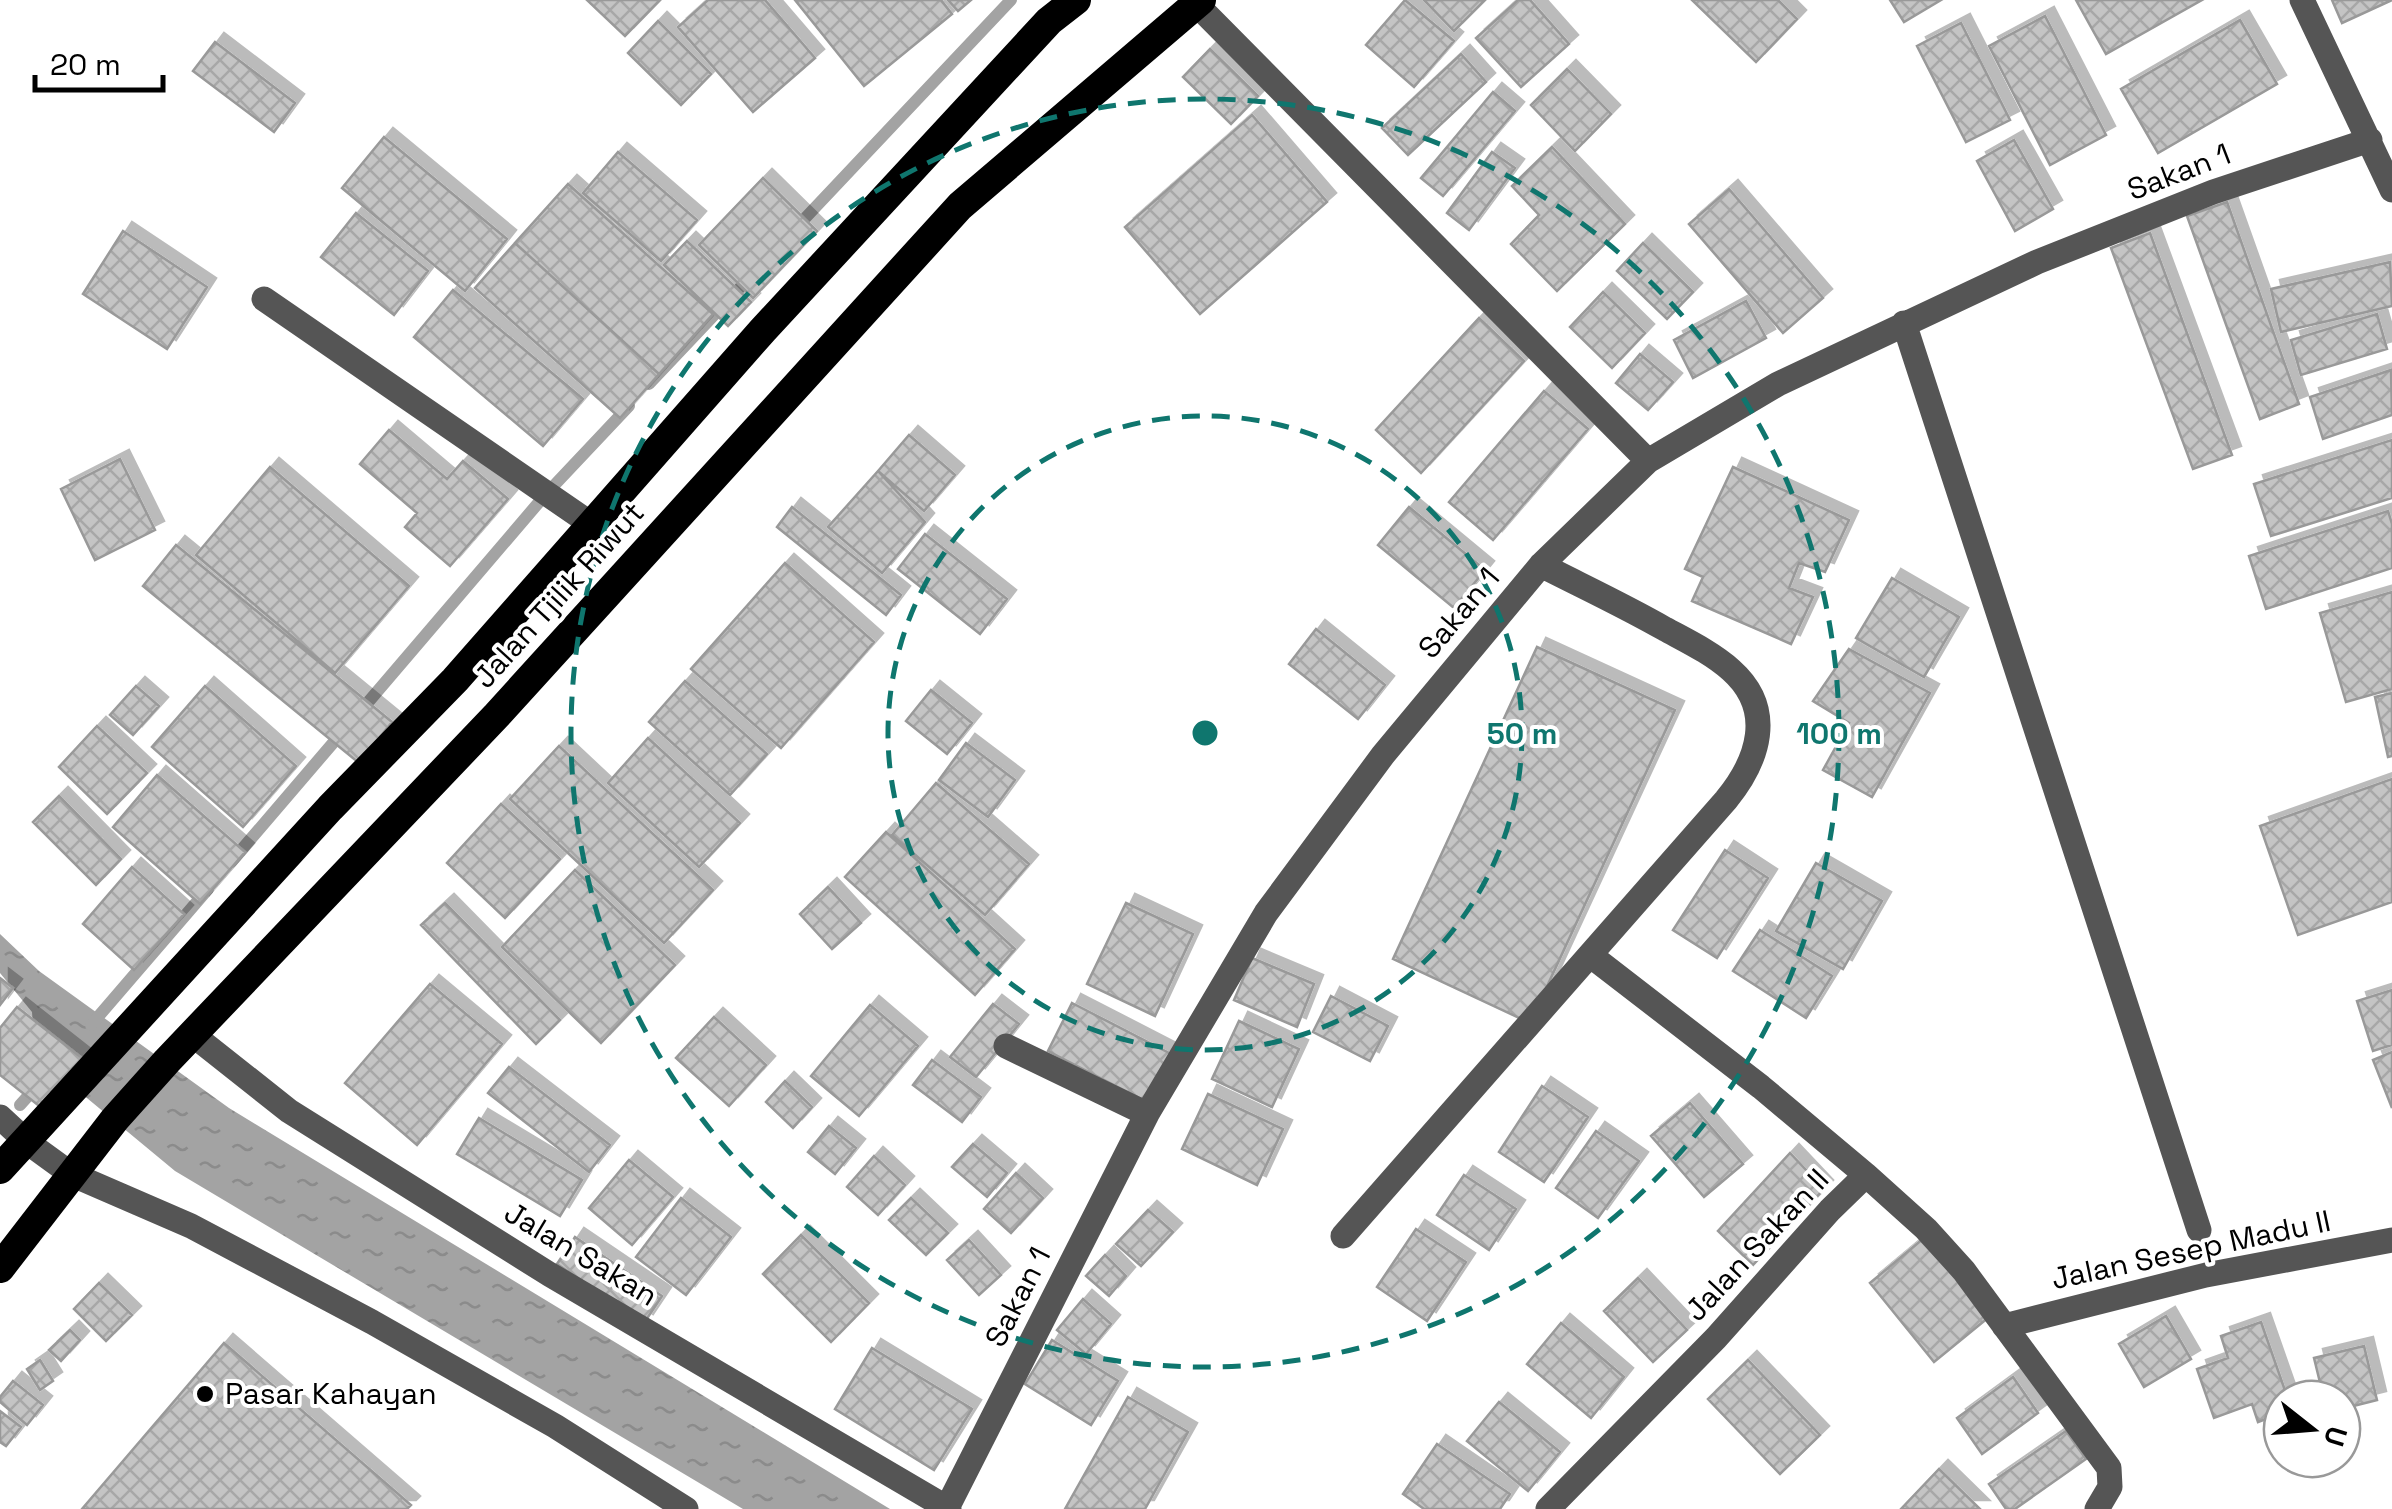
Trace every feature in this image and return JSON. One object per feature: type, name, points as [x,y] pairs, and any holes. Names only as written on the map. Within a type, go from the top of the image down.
[{"type":"highway","name":"Jalan Tjilik Riwut","points":[[0,1169],[330,808],[455,680],[763,330],[1049,21],[1076,0]]},
{"type":"highway","name":"Jalan Tjilik Riwut","points":[[0,1268],[115,1118],[497,715],[960,206],[1198,2]]},
{"type":"highway","points":[[455,680],[497,715]]},
{"type":"street","points":[[2302,0],[2392,190]]},
{"type":"street","points":[[1198,2],[1648,461]]},
{"type":"street","name":"Sakan 1","points":[[948,1509],[1147,1114],[1266,913],[1383,755],[1541,565],[1648,461],[1778,384],[2036,262],[2198,198],[2370,140]]},
{"type":"street","points":[[264,299],[591,524]]},
{"type":"street","points":[[1904,323],[2200,1230]]},
{"type":"street","points":[[1343,1236],[1743,780],[1755,758],[1759,729],[1751,698],[1733,671],[1651,621],[1541,565]]},
{"type":"street","points":[[1590,955],[1761,1087],[1866,1176]]},
{"type":"street","name":"Jalan Sakan","points":[[193,1035],[290,1112],[549,1274],[948,1509]]},
{"type":"street","points":[[1006,1046],[1147,1114]]},
{"type":"street","points":[[0,1117],[71,1174],[191,1226],[372,1322],[555,1426],[686,1509]]},
{"type":"street","name":"Jalan Sakan II","points":[[1548,1509],[1716,1338],[1830,1210],[1866,1176],[1951,1257],[2109,1468],[2110,1488],[2097,1509]]},
{"type":"street","name":"Jalan Sesep Madu II","points":[[2004,1326],[2206,1275],[2392,1240]]},
{"type":"water","points":[[0,934],[39,971],[229,1108],[890,1509],[743,1509],[175,1171],[35,1055],[32,1012],[0,973]]},
{"type":"building","points":[[587,0],[660,0],[625,36]]},
{"type":"building","points":[[708,0],[765,0],[815,58],[753,112],[678,27]]},
{"type":"building","points":[[795,0],[941,0],[952,14],[864,86]]},
{"type":"building","points":[[948,0],[971,0],[958,11]]},
{"type":"building","points":[[1405,0],[1454,41],[1414,87],[1366,45]]},
{"type":"building","points":[[1424,0],[1485,0],[1454,31]]},
{"type":"building","points":[[1518,0],[1530,0],[1569,44],[1521,87],[1476,38]]},
{"type":"building","points":[[1692,0],[1778,0],[1797,19],[1756,62]]},
{"type":"building","points":[[1890,0],[1941,0],[1904,22]]},
{"type":"building","points":[[2076,0],[2202,0],[2106,54]]},
{"type":"building","points":[[2332,0],[2392,0],[2342,23]]},
{"type":"building","points":[[2045,16],[2106,135],[2050,165],[1989,46]]},
{"type":"building","points":[[2240,20],[2277,84],[2158,153],[2121,89]]},
{"type":"building","points":[[658,21],[711,74],[681,105],[628,53]]},
{"type":"building","points":[[1961,23],[2010,120],[1966,142],[1917,46]]},
{"type":"building","points":[[215,42],[295,103],[274,132],[193,71]]},
{"type":"building","points":[[1210,49],[1258,96],[1231,124],[1183,77]]},
{"type":"building","points":[[1461,54],[1486,82],[1408,155],[1382,128]]},
{"type":"building","points":[[1567,69],[1611,114],[1575,151],[1531,105]]},
{"type":"building","points":[[1493,92],[1515,111],[1443,196],[1421,178]]},
{"type":"building","points":[[1252,115],[1327,202],[1200,314],[1125,227]]},
{"type":"building","points":[[384,137],[507,239],[465,291],[342,188]]},
{"type":"building","points":[[2014,140],[2053,209],[2015,231],[1977,161]]},
{"type":"building","points":[[1552,147],[1625,224],[1557,291],[1511,244],[1539,215],[1512,186]]},
{"type":"building","points":[[618,152],[697,220],[661,261],[583,193]]},
{"type":"building","points":[[1492,152],[1515,168],[1469,230],[1447,213]]},
{"type":"building","points":[[763,178],[817,231],[753,298],[699,245]]},
{"type":"building","points":[[568,184],[713,314],[659,374],[515,243]]},
{"type":"building","points":[[1729,189],[1823,298],[1783,333],[1689,224]]},
{"type":"building","points":[[2227,202],[2299,404],[2260,419],[2187,216]]},
{"type":"building","points":[[356,213],[428,271],[394,315],[321,257]]},
{"type":"building","points":[[123,231],[207,287],[167,349],[83,294]]},
{"type":"building","points":[[2150,233],[2232,455],[2193,469],[2111,248]]},
{"type":"building","points":[[687,241],[751,302],[728,326],[664,265]]},
{"type":"building","points":[[515,243],[659,374],[620,418],[475,288]]},
{"type":"building","points":[[1643,243],[1693,292],[1667,319],[1617,271]]},
{"type":"building","points":[[2390,262],[2392,306],[2281,332],[2271,289]]},
{"type":"building","points":[[453,290],[583,399],[543,446],[414,337]]},
{"type":"building","points":[[1603,292],[1645,333],[1612,368],[1570,327]]},
{"type":"building","points":[[1746,301],[1766,338],[1693,378],[1674,340]]},
{"type":"building","points":[[2377,314],[2387,349],[2301,375],[2291,340]]},
{"type":"building","points":[[1479,318],[1524,361],[1421,473],[1376,430]]},
{"type":"building","points":[[1640,354],[1673,382],[1648,410],[1616,383]]},
{"type":"building","points":[[2391,370],[2392,415],[2323,439],[2310,397]]},
{"type":"building","points":[[1544,391],[1588,429],[1493,540],[1449,502]]},
{"type":"building","points":[[389,430],[447,479],[463,461],[508,499],[450,566],[405,527],[417,513],[360,464]]},
{"type":"building","points":[[909,435],[955,475],[924,511],[878,471]]},
{"type":"building","points":[[2392,440],[2392,498],[2271,536],[2254,484]]},
{"type":"building","points":[[120,459],[155,530],[95,560],[61,489]]},
{"type":"building","points":[[270,467],[409,586],[335,673],[196,555]]},
{"type":"building","points":[[1733,467],[1849,520],[1825,572],[1799,563],[1789,588],[1813,597],[1791,644],[1692,601],[1703,577],[1685,569]]},
{"type":"building","points":[[878,471],[925,522],[882,573],[828,527]]},
{"type":"building","points":[[792,507],[901,595],[886,615],[777,527]]},
{"type":"building","points":[[1409,507],[1485,570],[1454,608],[1378,545]]},
{"type":"building","points":[[2388,511],[2392,524],[2392,568],[2266,609],[2249,556]]},
{"type":"building","points":[[925,534],[1007,599],[980,634],[898,569]]},
{"type":"building","points":[[176,545],[392,722],[359,763],[143,586]]},
{"type":"building","points":[[785,563],[874,642],[781,748],[691,669]]},
{"type":"building","points":[[1892,578],[1959,617],[1924,677],[1856,638]]},
{"type":"building","points":[[2392,592],[2392,689],[2346,702],[2320,613]]},
{"type":"building","points":[[1316,629],[1385,685],[1358,719],[1289,664]]},
{"type":"building","points":[[1537,647],[1675,710],[1530,1023],[1393,959]]},
{"type":"building","points":[[1849,649],[1930,693],[1872,797],[1823,770],[1849,723],[1813,701]]},
{"type":"building","points":[[685,681],[767,754],[730,795],[649,722]]},
{"type":"building","points":[[136,686],[159,706],[133,735],[110,715]]},
{"type":"building","points":[[205,686],[296,766],[243,827],[152,747]]},
{"type":"building","points":[[931,690],[972,723],[947,754],[906,721]]},
{"type":"building","points":[[2392,693],[2392,756],[2388,757],[2375,697]]},
{"type":"building","points":[[97,726],[147,773],[107,814],[59,767]]},
{"type":"building","points":[[648,738],[740,823],[699,867],[608,783]]},
{"type":"building","points":[[966,743],[1015,780],[988,817],[939,780]]},
{"type":"building","points":[[559,746],[713,890],[664,943],[510,799]]},
{"type":"building","points":[[157,775],[245,852],[200,904],[113,827]]},
{"type":"building","points":[[2392,779],[2392,902],[2298,935],[2260,826]]},
{"type":"building","points":[[936,783],[1029,864],[985,915],[892,835]]},
{"type":"building","points":[[59,796],[121,859],[96,885],[33,822]]},
{"type":"building","points":[[501,804],[560,859],[505,918],[447,863]]},
{"type":"building","points":[[886,832],[1015,949],[975,995],[845,877]]},
{"type":"building","points":[[1725,850],[1768,878],[1717,958],[1673,930]]},
{"type":"building","points":[[1816,863],[1882,901],[1843,969],[1776,931]]},
{"type":"building","points":[[132,867],[184,914],[134,970],[83,924]]},
{"type":"building","points":[[575,870],[675,965],[601,1043],[502,947]]},
{"type":"building","points":[[828,887],[861,923],[832,949],[800,914]]},
{"type":"building","points":[[445,903],[560,1020],[536,1044],[421,925]]},
{"type":"building","points":[[1126,903],[1193,934],[1155,1016],[1087,984]]},
{"type":"building","points":[[1760,930],[1832,976],[1806,1018],[1733,971]]},
{"type":"building","points":[[1252,958],[1314,984],[1297,1027],[1234,1000]]},
{"type":"building","points":[[0,978],[13,988],[0,1005]]},
{"type":"building","points":[[430,984],[502,1044],[417,1145],[345,1083]]},
{"type":"building","points":[[2392,990],[2392,1045],[2373,1051],[2357,1001]]},
{"type":"building","points":[[1331,996],[1388,1026],[1370,1061],[1313,1032]]},
{"type":"building","points":[[1072,1003],[1173,1055],[1149,1103],[1048,1051]]},
{"type":"building","points":[[993,1004],[1019,1024],[976,1077],[950,1057]]},
{"type":"building","points":[[870,1005],[918,1046],[859,1116],[811,1076]]},
{"type":"building","points":[[17,1007],[83,1059],[43,1109],[0,1075],[0,1028]]},
{"type":"building","points":[[714,1017],[766,1065],[729,1106],[676,1058]]},
{"type":"building","points":[[1239,1021],[1299,1049],[1272,1107],[1212,1079]]},
{"type":"building","points":[[2392,1052],[2392,1108],[2373,1060]]},
{"type":"building","points":[[932,1060],[981,1097],[962,1122],[913,1085]]},
{"type":"building","points":[[509,1067],[610,1145],[589,1172],[488,1093]]},
{"type":"building","points":[[785,1081],[812,1107],[793,1128],[766,1102]]},
{"type":"building","points":[[1542,1086],[1588,1117],[1544,1182],[1499,1152]]},
{"type":"building","points":[[1208,1094],[1283,1129],[1257,1185],[1182,1149]]},
{"type":"building","points":[[1690,1103],[1743,1164],[1704,1197],[1651,1136]]},
{"type":"building","points":[[479,1118],[582,1180],[560,1216],[457,1154]]},
{"type":"building","points":[[829,1126],[856,1148],[835,1174],[808,1152]]},
{"type":"building","points":[[1596,1131],[1639,1161],[1598,1218],[1556,1188]]},
{"type":"building","points":[[973,1144],[1007,1173],[987,1197],[952,1167]]},
{"type":"building","points":[[1790,1153],[1824,1189],[1753,1265],[1718,1231]]},
{"type":"building","points":[[874,1156],[905,1185],[878,1215],[847,1187]]},
{"type":"building","points":[[629,1160],[673,1197],[632,1245],[589,1208]]},
{"type":"building","points":[[1016,1173],[1043,1198],[1011,1233],[984,1209]]},
{"type":"building","points":[[1464,1175],[1516,1209],[1489,1250],[1437,1215]]},
{"type":"building","points":[[681,1198],[731,1237],[686,1295],[636,1257]]},
{"type":"building","points":[[911,1198],[948,1233],[926,1255],[889,1220]]},
{"type":"building","points":[[1148,1210],[1173,1232],[1141,1266],[1116,1244]]},
{"type":"building","points":[[1416,1229],[1466,1262],[1427,1321],[1377,1287]]},
{"type":"building","points":[[801,1235],[869,1303],[831,1342],[763,1274]]},
{"type":"building","points":[[575,1237],[662,1296],[644,1323],[557,1264]]},
{"type":"building","points":[[1924,1238],[1989,1317],[1934,1362],[1870,1283]]},
{"type":"building","points":[[969,1240],[1001,1275],[979,1295],[947,1260]]},
{"type":"building","points":[[1105,1255],[1126,1276],[1109,1296],[1086,1276]]},
{"type":"building","points":[[1638,1278],[1687,1330],[1653,1362],[1604,1311]]},
{"type":"building","points":[[99,1283],[132,1315],[106,1341],[74,1309]]},
{"type":"building","points":[[1083,1299],[1111,1324],[1086,1354],[1057,1330]]},
{"type":"building","points":[[2166,1316],[2191,1359],[2144,1387],[2119,1344]]},
{"type":"building","points":[[2261,1322],[2281,1379],[2262,1379],[2262,1420],[2258,1422],[2252,1404],[2214,1418],[2197,1369],[2228,1358],[2221,1336]]},
{"type":"building","points":[[1561,1323],[1624,1377],[1591,1418],[1527,1364]]},
{"type":"building","points":[[70,1330],[80,1340],[61,1361],[49,1350]]},
{"type":"building","points":[[1052,1340],[1118,1381],[1091,1425],[1025,1384]]},
{"type":"building","points":[[224,1343],[411,1505],[407,1509],[82,1509]]},
{"type":"building","points":[[2364,1346],[2377,1400],[2362,1404],[2362,1379],[2319,1379],[2314,1358]]},
{"type":"building","points":[[872,1348],[972,1409],[934,1470],[835,1409]]},
{"type":"building","points":[[40,1360],[53,1381],[40,1390],[27,1369]]},
{"type":"building","points":[[1748,1360],[1820,1435],[1780,1474],[1708,1399]]},
{"type":"building","points":[[2013,1377],[2038,1413],[1982,1454],[1957,1418]]},
{"type":"building","points":[[13,1381],[43,1405],[27,1425],[0,1402]]},
{"type":"building","points":[[1128,1397],[1188,1432],[1145,1509],[1065,1509]]},
{"type":"building","points":[[1499,1402],[1560,1452],[1528,1491],[1467,1441]]},
{"type":"building","points":[[0,1411],[21,1427],[6,1446],[0,1442]]},
{"type":"building","points":[[2066,1431],[2086,1459],[2015,1509],[2006,1509],[1989,1484]]},
{"type":"building","points":[[1437,1444],[1510,1494],[1500,1509],[1424,1509],[1403,1494]]},
{"type":"building","points":[[1939,1469],[1980,1509],[1901,1509]]},
{"type":"waterway","points":[[793,231],[1011,0]]},
{"type":"waterway","points":[[649,384],[752,275]]},
{"type":"waterway","points":[[358,714],[546,494],[629,406]]},
{"type":"waterway","points":[[231,862],[345,729]]},
{"type":"waterway","points":[[91,1025],[208,889]]},
{"type":"waterway","points":[[20,1105],[38,1085]]},
{"type":"place","name":"Pasar Kahayan","points":[[205,1394]]}]
